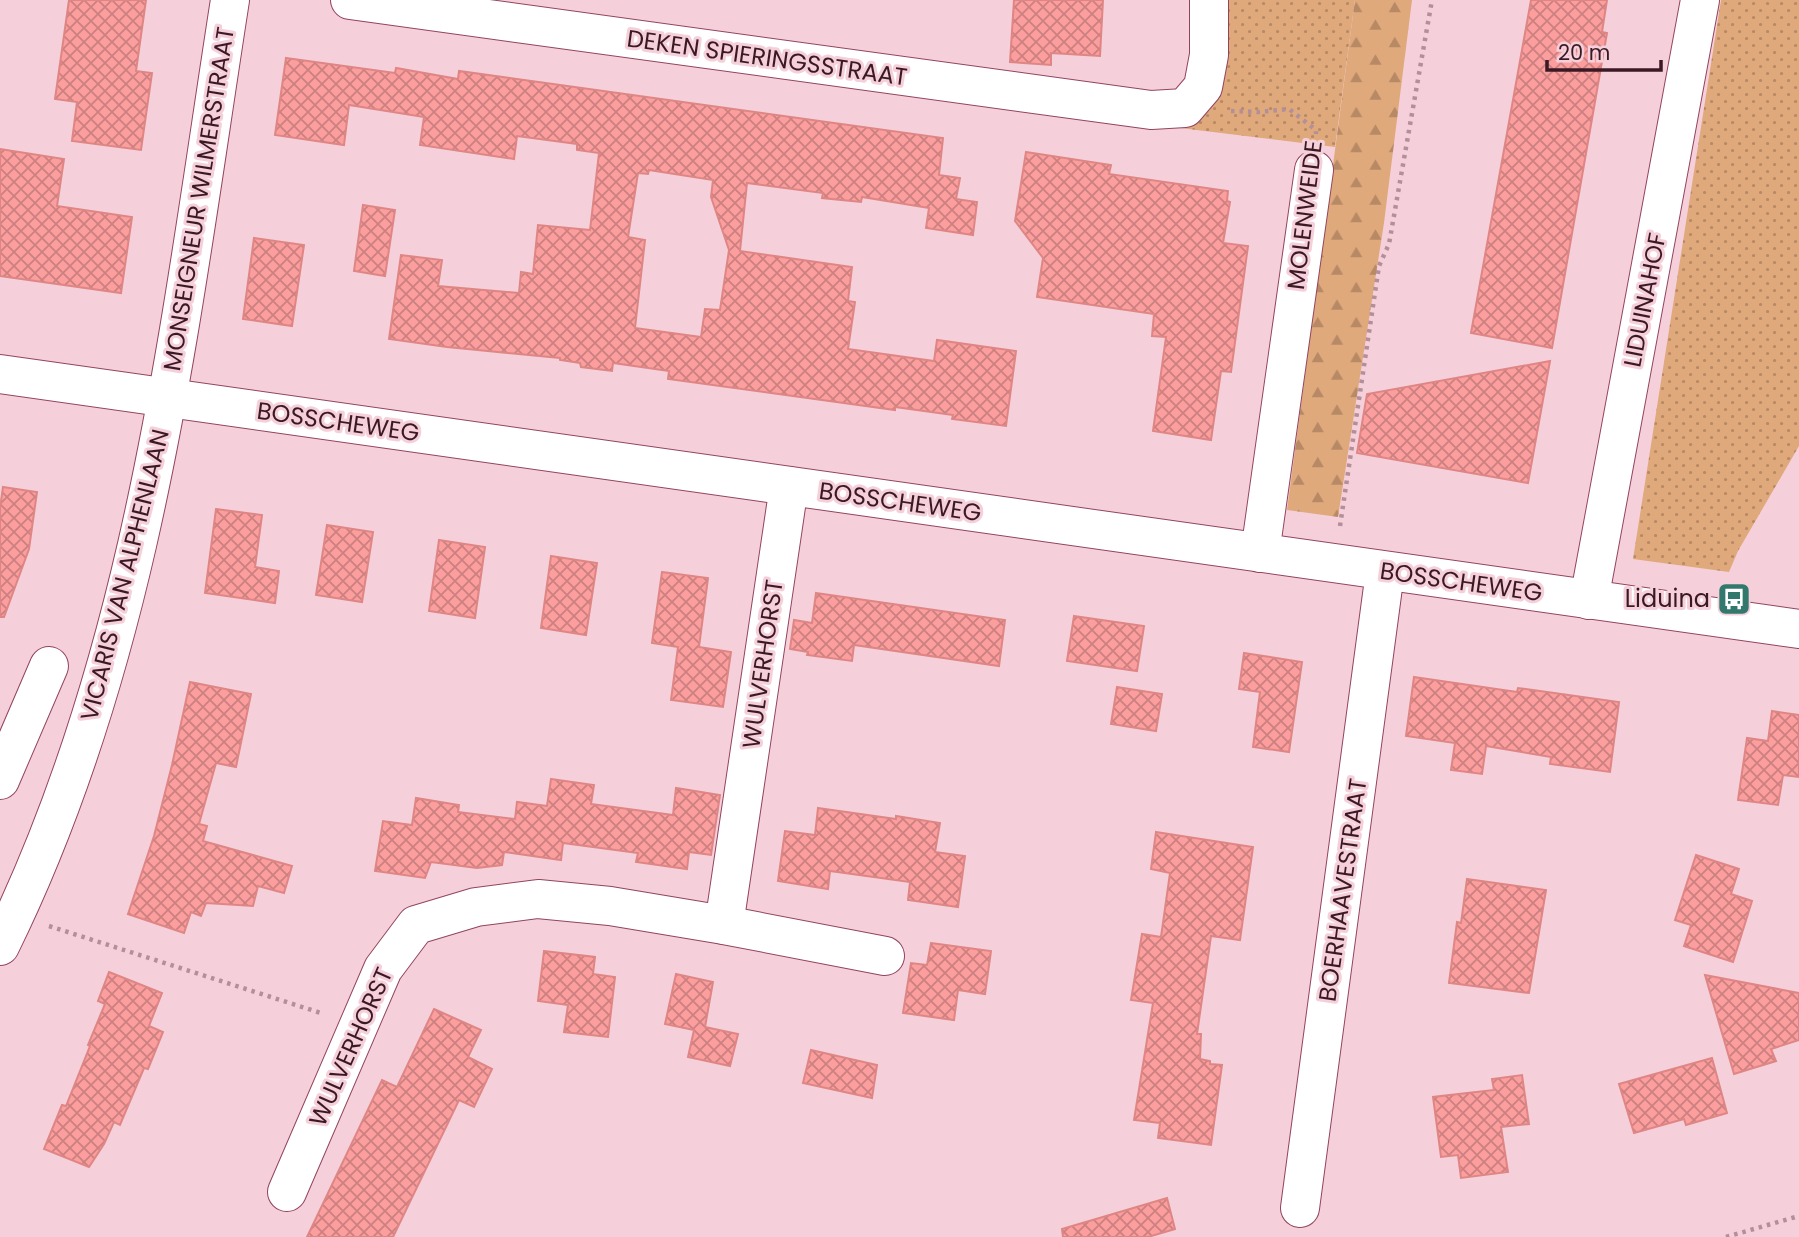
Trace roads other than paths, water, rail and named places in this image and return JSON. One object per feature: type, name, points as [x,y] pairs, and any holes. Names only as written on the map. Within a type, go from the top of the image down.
[{"type":"street","name":"MONSEIGNEUR WILMERSTRAAT","points":[[168,397],[230,0]]},
{"type":"street","name":"DEKEN SPIERINGSSTRAAT","points":[[350,0],[1151,110],[1185,108],[1203,87],[1209,55],[1209,0]]},
{"type":"street","name":"LIDUINAHOF","points":[[1589,600],[1700,0]]},
{"type":"street","name":"MOLENWEIDE","points":[[1260,552],[1314,170]]},
{"type":"street","name":"BOSSCHEWEG","points":[[0,374],[1799,629]]},
{"type":"street","name":"VICARIS VAN ALPHENLAAN","points":[[8,930],[84,742],[113,649],[168,397]]},
{"type":"street","name":"WULVERHORST","points":[[724,925],[789,486]]},
{"type":"street","name":"BOERHAAVESTRAAT","points":[[1300,1208],[1385,572]]},
{"type":"street","points":[[0,780],[49,666]]},
{"type":"street","name":"WULVERHORST","points":[[287,1192],[383,969],[416,925],[476,906],[538,899],[610,906],[885,956]]},
{"type":"place","name":"Liduina","points":[[1734,599]]}]
